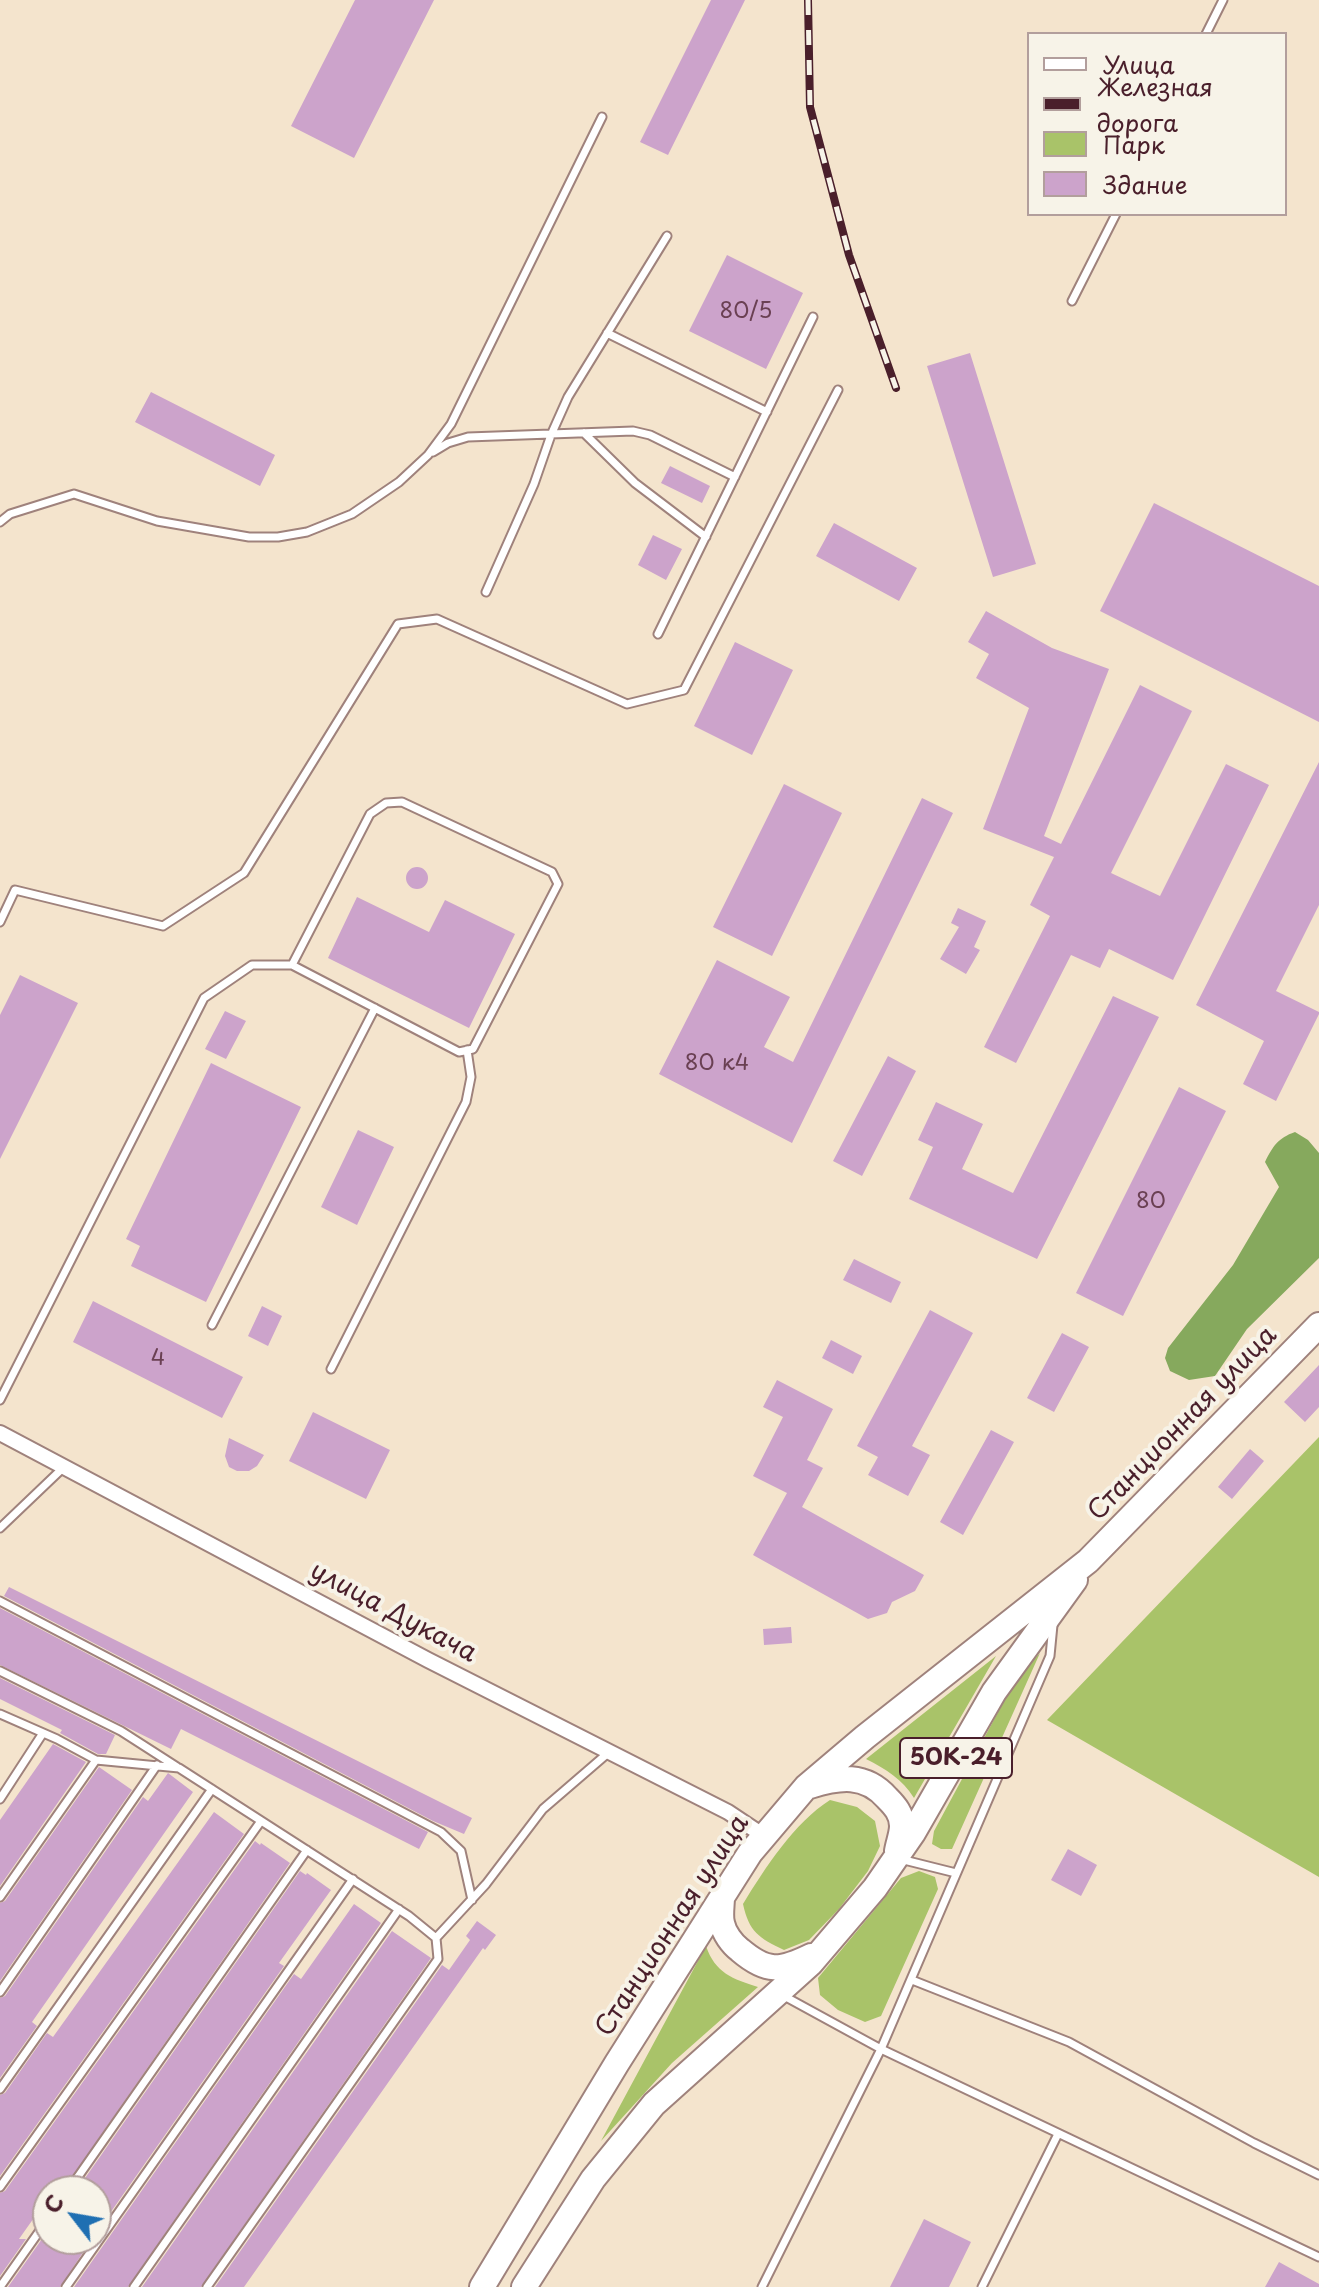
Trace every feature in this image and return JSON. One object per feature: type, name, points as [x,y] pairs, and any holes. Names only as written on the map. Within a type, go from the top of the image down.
[{"type":"main road","name":"Станционная улица","points":[[482,2287],[617,2063],[750,1853],[806,1787],[1088,1561],[1319,1325]]},
{"type":"main road","name":"Станционная улица","points":[[524,2287],[593,2179],[654,2104],[821,1952],[875,1888],[913,1833],[994,1692],[1088,1561]]},
{"type":"main road","points":[[806,1787],[837,1778],[859,1778],[881,1790],[897,1808],[902,1825],[895,1858]]},
{"type":"main road","points":[[722,1897],[722,1925],[732,1943],[755,1963],[775,1968],[793,1965],[821,1952]]},
{"type":"street","name":"улица Дукача","points":[[0,1433],[428,1660],[728,1812],[764,1836]]},
{"type":"lane","points":[[1207,32],[1223,0]]},
{"type":"lane","points":[[0,522],[10,514],[74,494],[157,521],[249,537],[278,537],[307,532],[352,514],[399,482],[428,455],[451,424],[602,117]]},
{"type":"lane","points":[[1072,301],[1115,216]]},
{"type":"lane","points":[[486,592],[568,397],[667,236]]},
{"type":"lane","points":[[658,634],[813,317]]},
{"type":"lane","points":[[607,333],[767,412]]},
{"type":"lane","points":[[0,922],[15,890],[163,926],[244,873],[398,624],[437,619],[627,704],[684,690],[838,390]]},
{"type":"lane","points":[[428,455],[448,443],[468,437],[622,431],[641,433],[735,477]]},
{"type":"lane","points":[[584,433],[635,483],[706,537]]},
{"type":"lane","points":[[0,1400],[204,998],[252,965],[292,965],[459,1052],[473,1049],[558,884],[552,872],[402,802],[386,803],[370,814],[292,965]]},
{"type":"lane","points":[[212,1325],[375,1008]]},
{"type":"lane","points":[[331,1369],[466,1102],[471,1077],[467,1050]]},
{"type":"lane","points":[[0,1528],[65,1466]]},
{"type":"lane","points":[[0,1601],[441,1832],[461,1851],[472,1900]]},
{"type":"lane","points":[[762,2287],[881,2049],[912,1980],[1050,1656],[1054,1611]]},
{"type":"lane","points":[[0,1671],[121,1731],[399,1909],[436,1938],[438,1959],[207,2287]]},
{"type":"lane","points":[[0,1714],[96,1760],[179,1768]]},
{"type":"lane","points":[[0,1799],[43,1733]]},
{"type":"lane","points":[[436,1938],[472,1900],[543,1809],[610,1751]]},
{"type":"lane","points":[[0,1897],[96,1760]]},
{"type":"lane","points":[[0,1992],[157,1765]]},
{"type":"lane","points":[[0,2089],[212,1789]]},
{"type":"lane","points":[[0,2187],[261,1821]]},
{"type":"lane","points":[[79,2175],[307,1850]]},
{"type":"lane","points":[[895,1858],[956,1873]]},
{"type":"lane","points":[[66,2287],[353,1879]]},
{"type":"lane","points":[[134,2287],[399,1909]]},
{"type":"lane","points":[[912,1980],[1069,2042],[1319,2175]]},
{"type":"lane","points":[[778,1993],[881,2049],[1319,2257]]},
{"type":"lane","points":[[982,2287],[1058,2134]]},
{"type":"lane","points":[[0,2287],[32,2242]]},
{"type":"green space","points":[[1295,1132],[1308,1140],[1319,1153],[1319,1258],[1247,1329],[1215,1376],[1189,1380],[1170,1371],[1165,1358],[1168,1348],[1233,1265],[1279,1187],[1265,1162],[1268,1156],[1280,1140]]},
{"type":"green space","points":[[1319,1437],[1319,1877],[1047,1720]]},
{"type":"green space","points":[[1040,1653],[952,1849],[941,1849],[932,1844],[934,1831],[1017,1677]]},
{"type":"green space","points":[[996,1656],[914,1798],[893,1775],[866,1759]]},
{"type":"green space","points":[[830,1800],[857,1807],[875,1821],[880,1846],[868,1871],[839,1909],[809,1940],[784,1950],[756,1933],[743,1904],[793,1833]]},
{"type":"green space","points":[[919,1871],[935,1877],[938,1889],[881,2016],[865,2022],[838,2010],[820,1995],[818,1978],[901,1878]]},
{"type":"green space","points":[[706,1946],[714,1963],[726,1974],[758,1987],[672,2063],[601,2141]]},
{"type":"building","points":[[355,0],[434,0],[354,158],[291,126]]},
{"type":"building","points":[[711,0],[745,0],[668,155],[640,142]]},
{"type":"building","points":[[727,255],[803,293],[766,369],[689,331]]},
{"type":"building","points":[[970,353],[1036,564],[993,577],[927,366]]},
{"type":"building","points":[[151,392],[275,455],[260,486],[135,422]]},
{"type":"building","points":[[670,466],[710,486],[702,503],[661,483]]},
{"type":"building","points":[[1154,503],[1319,586],[1319,722],[1100,611]]},
{"type":"building","points":[[834,523],[917,568],[899,601],[816,556]]},
{"type":"building","points":[[653,535],[682,549],[666,580],[638,565]]},
{"type":"building","points":[[986,611],[1052,648],[1109,669],[1044,836],[1061,844],[1140,685],[1192,711],[1111,873],[1160,896],[1226,764],[1269,785],[1173,980],[1109,949],[1100,968],[1071,955],[1016,1063],[984,1047],[1050,916],[1030,905],[1054,857],[983,829],[1029,708],[976,678],[989,654],[968,642]]},
{"type":"building","points":[[735,642],[793,670],[752,755],[694,726]]},
{"type":"building","points":[[1319,762],[1319,905],[1276,991],[1319,1014],[1276,1101],[1243,1084],[1264,1041],[1196,1005]]},
{"type":"building","points":[[784,784],[842,813],[772,956],[713,927]]},
{"type":"building","points":[[922,798],[953,813],[792,1143],[659,1074],[717,960],[790,997],[764,1047],[793,1062]]},
{"type":"building","points":[[417,867],[425,870],[428,878],[425,886],[417,889],[409,886],[406,878],[409,870]]},
{"type":"building","points":[[357,897],[429,932],[445,900],[515,934],[469,1028],[328,958]]},
{"type":"building","points":[[958,908],[986,921],[974,947],[980,950],[966,974],[940,959],[959,927],[951,923]]},
{"type":"building","points":[[20,975],[78,1003],[0,1159],[0,1015]]},
{"type":"building","points":[[1113,996],[1159,1017],[1037,1259],[909,1199],[933,1147],[918,1140],[936,1102],[983,1124],[962,1169],[1013,1193]]},
{"type":"building","points":[[225,1011],[246,1021],[226,1059],[205,1049]]},
{"type":"building","points":[[888,1056],[916,1071],[862,1176],[833,1161]]},
{"type":"building","points":[[211,1063],[301,1107],[206,1302],[131,1266],[140,1246],[126,1239]]},
{"type":"building","points":[[1179,1087],[1226,1111],[1123,1316],[1076,1293]]},
{"type":"building","points":[[358,1130],[394,1147],[357,1225],[321,1207]]},
{"type":"building","points":[[854,1259],[901,1282],[891,1303],[843,1280]]},
{"type":"building","points":[[93,1301],[243,1377],[222,1418],[73,1342]]},
{"type":"building","points":[[262,1306],[282,1316],[268,1346],[248,1336]]},
{"type":"building","points":[[930,1310],[973,1333],[912,1446],[930,1455],[908,1496],[868,1475],[878,1457],[857,1446]]},
{"type":"building","points":[[1062,1333],[1089,1347],[1054,1412],[1027,1398]]},
{"type":"building","points":[[831,1340],[862,1356],[853,1374],[822,1358]]},
{"type":"building","points":[[1319,1365],[1319,1407],[1305,1422],[1284,1402]]},
{"type":"building","points":[[777,1380],[833,1409],[807,1460],[823,1468],[802,1507],[924,1575],[915,1591],[892,1602],[887,1613],[868,1619],[753,1555],[787,1493],[753,1476],[783,1417],[763,1407]]},
{"type":"building","points":[[313,1412],[390,1450],[366,1499],[289,1461]]},
{"type":"building","points":[[991,1430],[1014,1442],[963,1535],[940,1522]]},
{"type":"building","points":[[229,1438],[264,1455],[257,1466],[249,1471],[229,1467],[225,1456]]},
{"type":"building","points":[[1250,1449],[1264,1461],[1232,1499],[1218,1487]]},
{"type":"building","points":[[9,1587],[472,1818],[464,1834],[433,1821],[4,1596]]},
{"type":"building","points":[[0,1608],[428,1832],[419,1849],[181,1729],[171,1749],[0,1665]]},
{"type":"building","points":[[791,1627],[792,1643],[764,1645],[763,1629]]},
{"type":"building","points":[[0,1678],[115,1735],[106,1754],[98,1754],[60,1733],[62,1730],[0,1699]]},
{"type":"building","points":[[53,1744],[86,1762],[0,1886],[0,1820]]},
{"type":"building","points":[[99,1767],[132,1790],[0,1981],[0,1903],[5,1901]]},
{"type":"building","points":[[168,1773],[193,1792],[32,2022],[37,2026],[0,2078],[0,1998],[5,1996],[143,1797],[148,1801]]},
{"type":"building","points":[[214,1812],[244,1834],[0,2176],[0,2095],[5,2093],[47,2033],[53,2037]]},
{"type":"building","points":[[255,1841],[290,1863],[73,2175],[32,2175],[32,2221],[19,2239],[26,2239],[0,2276],[0,2193],[5,2191]]},
{"type":"building","points":[[1068,1849],[1097,1865],[1081,1896],[1051,1880]]},
{"type":"building","points":[[300,1871],[331,1890],[279,1963],[284,1966],[112,2210],[112,2175],[87,2175]]},
{"type":"building","points":[[354,1904],[381,1923],[128,2287],[74,2287],[96,2255],[112,2255],[112,2233],[294,1974],[301,1979]]},
{"type":"building","points":[[477,1921],[496,1935],[485,1950],[483,1948],[244,2287],[215,2287],[442,1965],[449,1970],[470,1940],[466,1936]]},
{"type":"building","points":[[392,1931],[431,1958],[201,2287],[142,2287]]},
{"type":"building","points":[[924,2219],[971,2242],[949,2287],[890,2287]]},
{"type":"building","points":[[32,2253],[81,2255],[60,2287],[8,2287]]},
{"type":"building","points":[[1279,2262],[1319,2284],[1319,2287],[1265,2287]]},
{"type":"railway","points":[[808,0],[810,107],[849,255],[896,388]]}]
